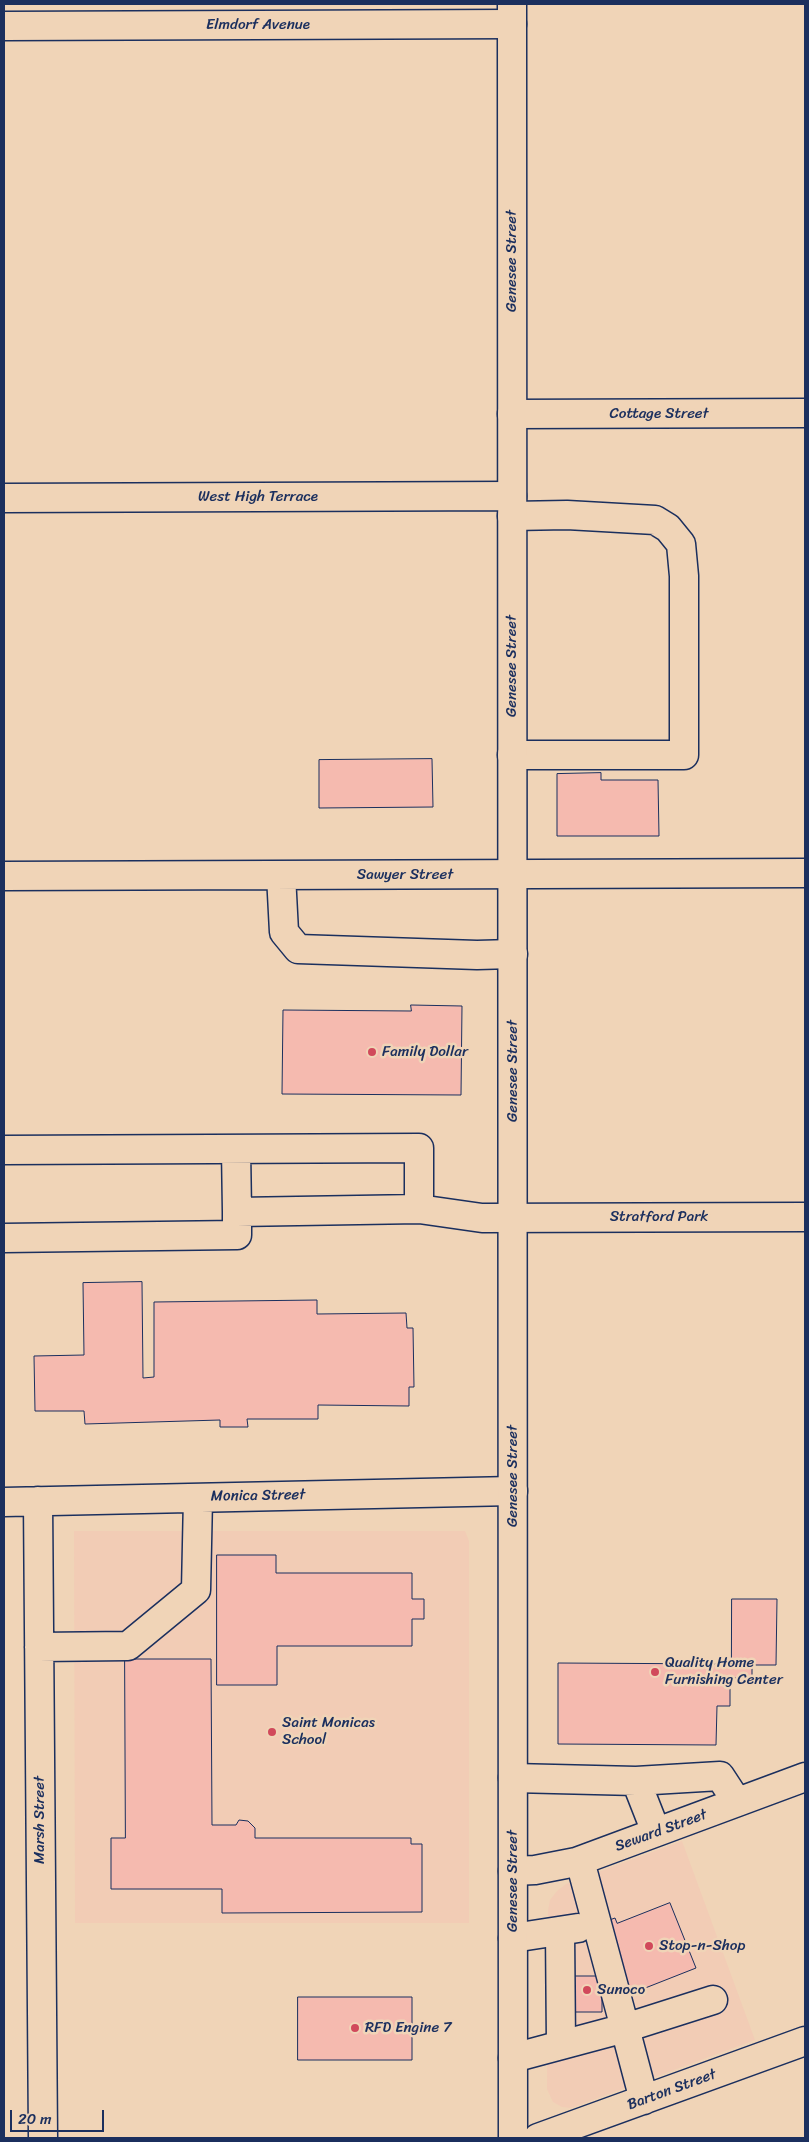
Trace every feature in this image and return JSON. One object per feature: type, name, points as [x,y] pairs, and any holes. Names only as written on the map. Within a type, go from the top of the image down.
[{"type":"street","name":"Elmdorf Avenue","points":[[4,26],[240,15],[512,14]]},
{"type":"street","name":"Genesee Street","points":[[512,14],[513,2138]]},
{"type":"street","name":"Cottage Street","points":[[512,414],[805,414]]},
{"type":"street","name":"West High Terrace","points":[[4,498],[512,506],[567,515],[655,520],[668,528],[681,544],[684,576],[684,755],[512,755]]},
{"type":"street","name":"Sawyer Street","points":[[4,876],[805,873]]},
{"type":"street","points":[[281,875],[284,932],[298,949],[477,955],[513,954]]},
{"type":"street","points":[[4,1150],[419,1148],[419,1209]]},
{"type":"street","points":[[4,1238],[237,1235],[236,1149]]},
{"type":"street","name":"Stratford Park","points":[[237,1212],[419,1209],[482,1218],[805,1216]]},
{"type":"street","name":"Monica Street","points":[[4,1502],[513,1491]]},
{"type":"street","points":[[39,1647],[128,1646],[196,1590],[198,1498]]},
{"type":"street","name":"Marsh Street","points":[[38,1501],[43,2138]]},
{"type":"street","points":[[513,1778],[636,1781],[720,1776],[737,1802]]},
{"type":"street","name":"Seward Street","points":[[513,1871],[556,1867],[580,1860],[805,1777]]},
{"type":"street","points":[[636,1781],[656,1832]]},
{"type":"street","points":[[580,1860],[644,2100]]},
{"type":"street","points":[[513,1938],[597,1924]]},
{"type":"street","points":[[560,1931],[562,2045]]},
{"type":"street","points":[[513,2058],[625,2028],[713,2000]]},
{"type":"street","name":"Barton Street","points":[[538,2138],[586,2130],[644,2100],[805,2041]]},
{"type":"shaded area","name":"Saint Monicas School","points":[[74,1531],[465,1531],[469,1541],[469,1923],[75,1923]]},
{"type":"shaded area","points":[[682,1841],[755,2040],[571,2108],[562,2107],[553,2102],[547,2089],[548,1911],[550,1900],[566,1884]]},
{"type":"building","points":[[432,759],[433,807],[319,808],[319,760]]},
{"type":"building","points":[[601,773],[601,780],[658,780],[659,836],[557,836],[557,774]]},
{"type":"building","name":"Family Dollar","points":[[411,1005],[462,1006],[461,1095],[282,1094],[283,1010],[411,1011]]},
{"type":"building","points":[[142,1282],[143,1378],[154,1377],[154,1302],[317,1300],[317,1314],[406,1313],[407,1328],[413,1328],[414,1387],[409,1387],[409,1406],[318,1405],[318,1419],[247,1419],[248,1427],[220,1427],[220,1420],[85,1424],[84,1411],[35,1411],[34,1356],[84,1355],[83,1283]]},
{"type":"building","points":[[217,1555],[276,1555],[276,1573],[412,1573],[412,1599],[424,1599],[424,1619],[412,1619],[412,1646],[277,1646],[277,1685],[217,1685]]},
{"type":"building","name":"Quality Home Furnishing Center","points":[[732,1599],[777,1599],[776,1665],[752,1665],[752,1678],[730,1678],[730,1706],[717,1706],[716,1745],[558,1744],[558,1663],[731,1664]]},
{"type":"building","points":[[125,1659],[211,1659],[212,1825],[236,1825],[239,1820],[248,1821],[255,1828],[255,1838],[411,1838],[411,1844],[422,1844],[422,1912],[222,1913],[222,1889],[111,1889],[111,1838],[125,1838]]},
{"type":"building","name":"Stop-n-Shop","points":[[670,1903],[696,1968],[630,1994],[601,1923],[615,1918],[617,1923]]},
{"type":"building","points":[[567,1976],[602,1976],[602,2012],[567,2012]]},
{"type":"building","name":"RFD Engine 7","points":[[298,1997],[412,1997],[412,2060],[298,2060]]},
{"type":"place","name":"Family Dollar","points":[[372,1052]]},
{"type":"place","name":"Quality Home Furnishing Center","points":[[655,1672]]},
{"type":"place","name":"Saint Monicas School","points":[[272,1732]]},
{"type":"place","name":"Stop-n-Shop","points":[[649,1946]]},
{"type":"place","name":"Sunoco","points":[[587,1990]]},
{"type":"place","name":"RFD Engine 7","points":[[355,2028]]}]
